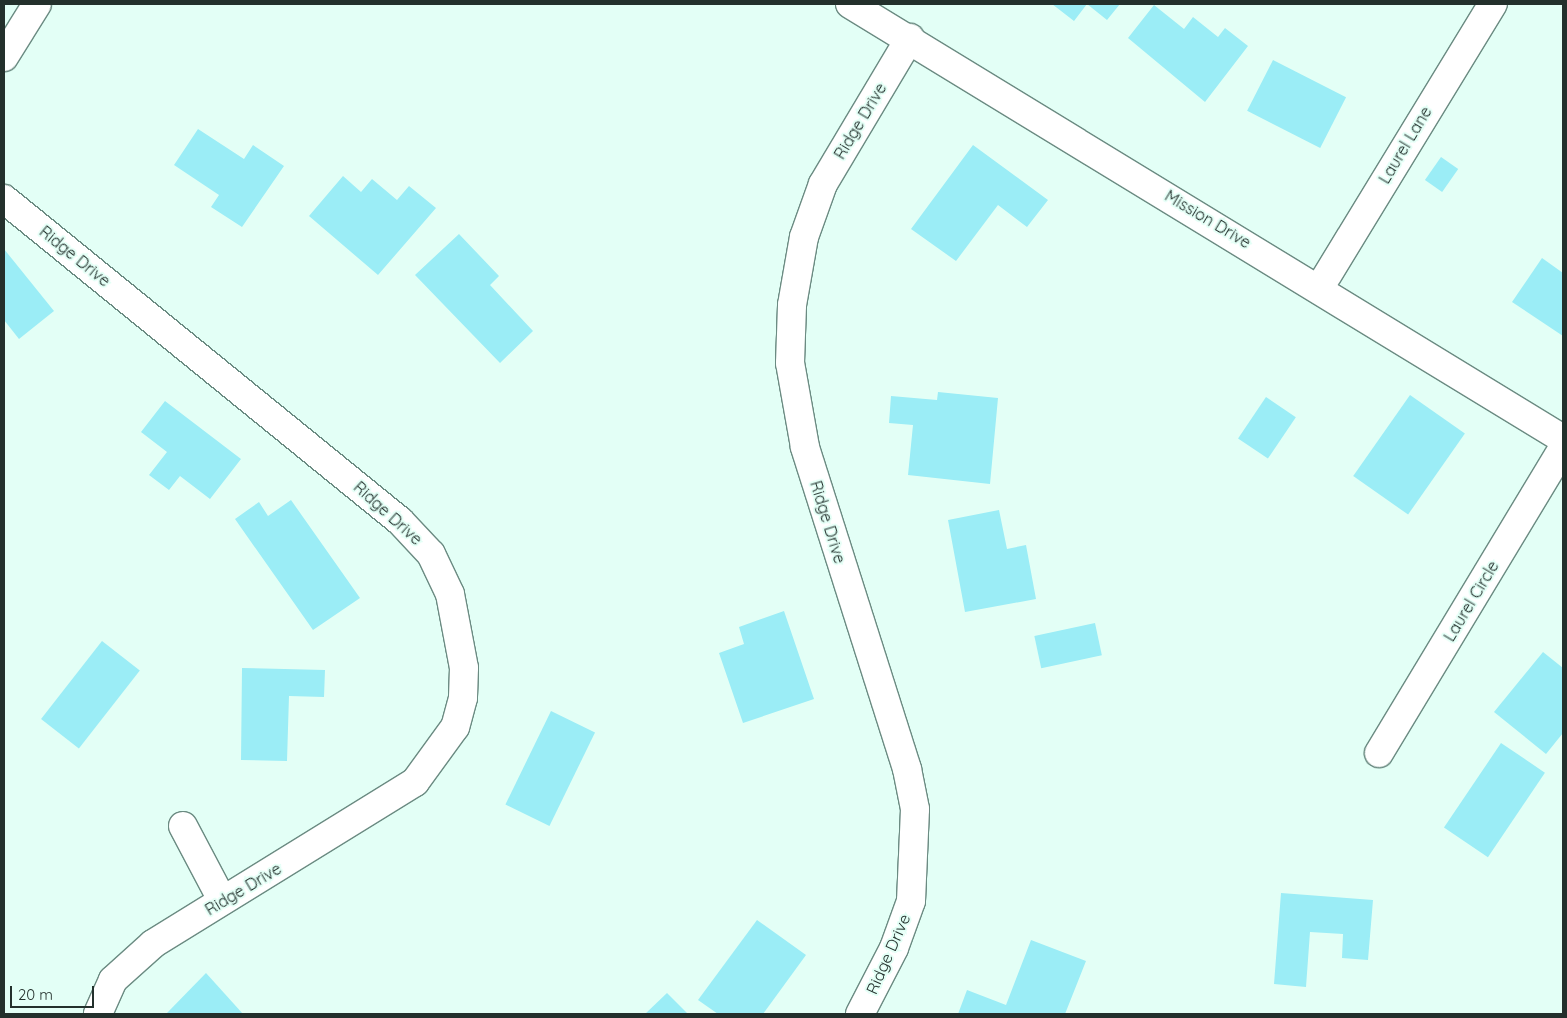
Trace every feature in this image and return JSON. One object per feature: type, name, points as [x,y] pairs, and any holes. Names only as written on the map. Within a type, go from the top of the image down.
[{"type":"street","points":[[4,57],[36,4]]},
{"type":"street","name":"Mission Drive","points":[[850,4],[910,38],[1320,287],[1563,439]]},
{"type":"street","name":"Laurel Lane","points":[[1320,287],[1493,4]]},
{"type":"street","name":"Ridge Drive","points":[[860,1014],[894,948],[911,901],[915,809],[907,769],[805,447],[790,363],[792,305],[804,237],[823,184],[910,38]]},
{"type":"street","name":"Ridge Drive","points":[[4,199],[400,521],[431,554],[450,594],[464,668],[463,698],[455,727],[439,753],[415,782],[377,809],[222,900],[129,962],[113,980],[98,1014]]},
{"type":"street","name":"Laurel Circle","points":[[1379,753],[1563,448]]},
{"type":"street","points":[[183,826],[222,900]]},
{"type":"building","points":[[1052,4],[1087,4],[1074,21]]},
{"type":"building","points":[[1087,4],[1120,4],[1107,20]]},
{"type":"building","points":[[1154,5],[1184,29],[1193,17],[1218,37],[1225,28],[1248,46],[1205,102],[1128,38]]},
{"type":"building","points":[[1273,60],[1346,97],[1320,148],[1247,111]]},
{"type":"building","points":[[198,129],[244,159],[253,145],[284,166],[242,227],[211,207],[219,195],[174,165]]},
{"type":"building","points":[[973,145],[1048,200],[1027,227],[998,205],[956,261],[911,229]]},
{"type":"building","points":[[1441,157],[1458,169],[1442,192],[1425,180]]},
{"type":"building","points":[[343,176],[361,192],[372,179],[397,200],[409,186],[436,208],[378,275],[309,216]]},
{"type":"building","points":[[459,234],[499,276],[490,285],[533,331],[500,363],[415,275]]},
{"type":"building","points":[[4,249],[54,311],[19,339],[4,320]]},
{"type":"building","points":[[1542,258],[1563,273],[1563,336],[1512,302]]},
{"type":"building","points":[[938,392],[998,398],[990,484],[908,475],[913,425],[889,423],[891,396],[937,400]]},
{"type":"building","points":[[1410,395],[1465,433],[1408,515],[1353,476]]},
{"type":"building","points":[[1266,397],[1296,417],[1268,459],[1238,438]]},
{"type":"building","points":[[165,401],[241,459],[210,499],[180,476],[169,490],[149,475],[167,452],[141,432]]},
{"type":"building","points":[[291,500],[360,598],[313,630],[235,519],[259,502],[268,516]]},
{"type":"building","points":[[999,510],[1007,549],[1026,545],[1036,599],[965,612],[948,520]]},
{"type":"building","points":[[784,611],[814,699],[743,723],[719,653],[744,644],[739,627]]},
{"type":"building","points":[[1095,623],[1102,655],[1041,668],[1034,636]]},
{"type":"building","points":[[102,641],[140,671],[79,749],[41,719]]},
{"type":"building","points":[[1543,652],[1563,668],[1563,733],[1546,754],[1494,712]]},
{"type":"building","points":[[242,668],[325,670],[324,697],[289,696],[287,761],[241,760]]},
{"type":"building","points":[[551,711],[595,732],[549,826],[505,804]]},
{"type":"building","points":[[1501,743],[1545,773],[1488,857],[1444,828]]},
{"type":"building","points":[[1281,893],[1373,900],[1368,960],[1342,958],[1343,934],[1310,932],[1306,987],[1274,984]]},
{"type":"building","points":[[757,920],[806,955],[763,1014],[718,1014],[698,1000]]},
{"type":"building","points":[[1031,940],[1086,961],[1065,1014],[958,1014],[967,990],[1006,1005]]},
{"type":"building","points":[[206,973],[243,1014],[166,1014]]},
{"type":"building","points":[[667,993],[688,1014],[645,1014]]}]
